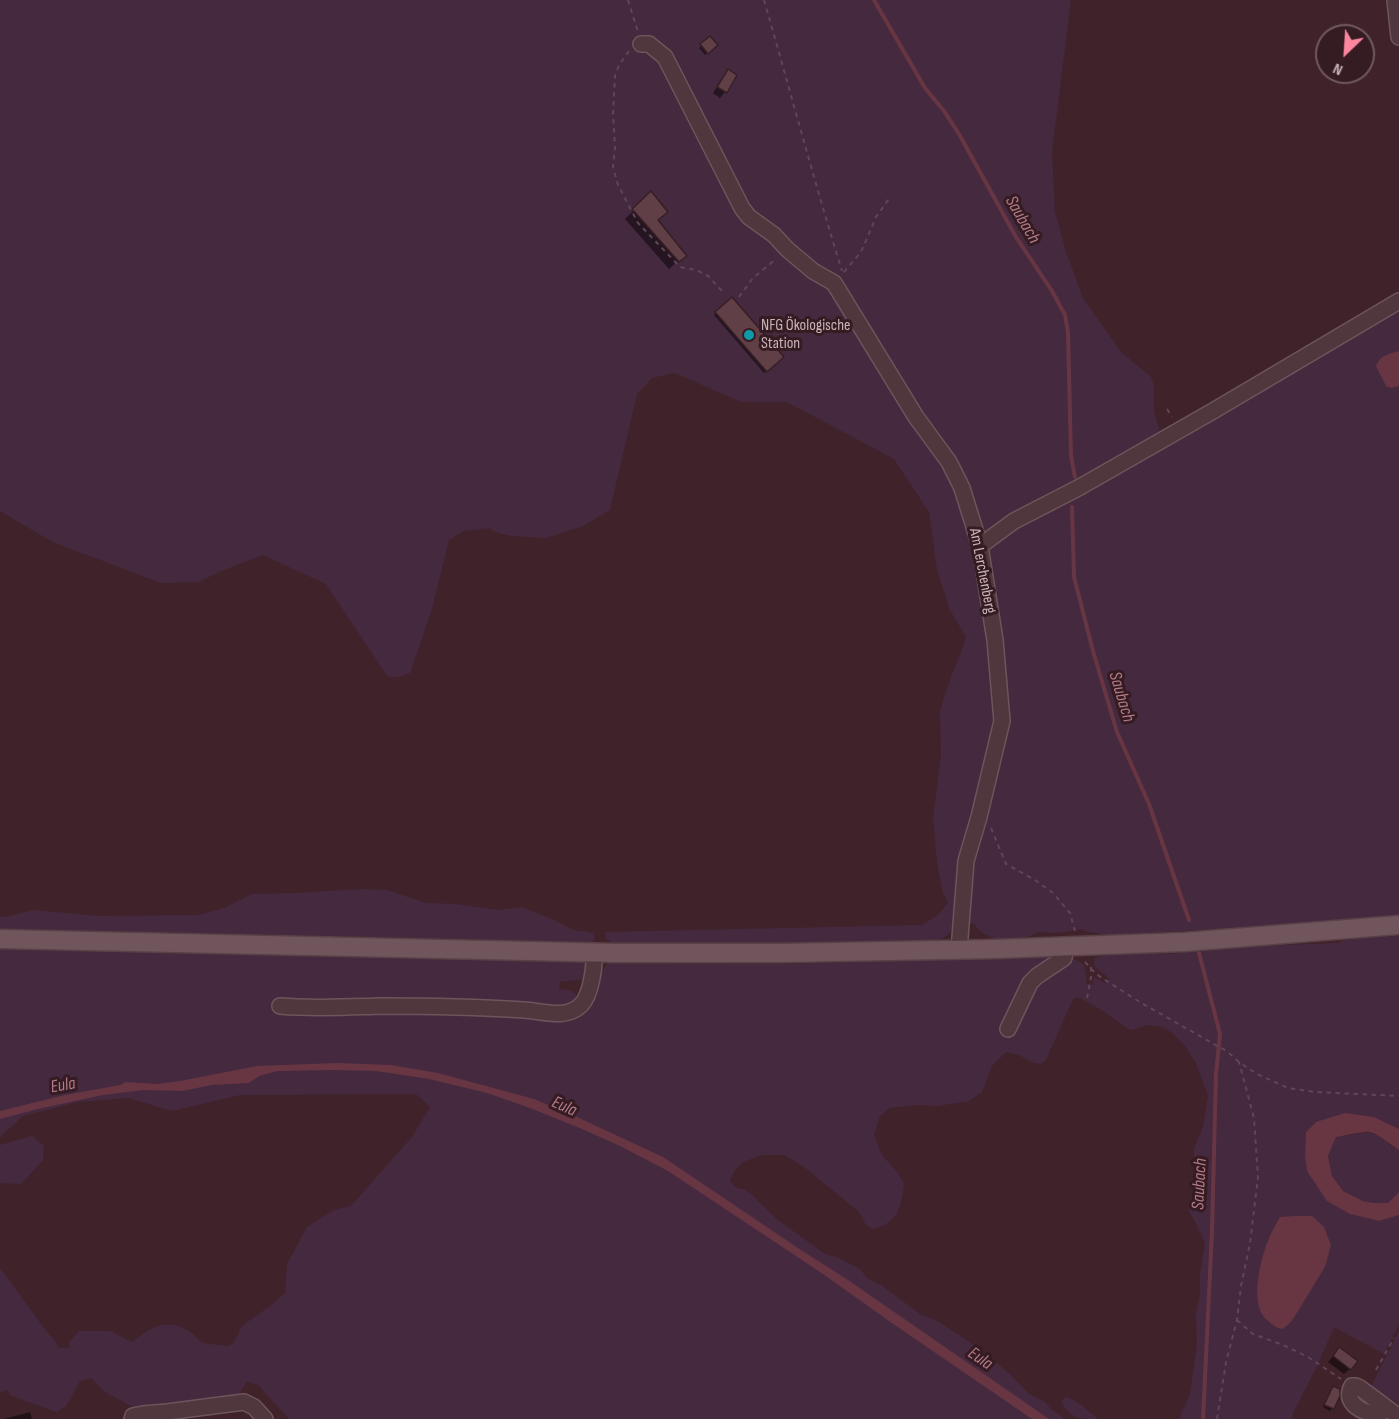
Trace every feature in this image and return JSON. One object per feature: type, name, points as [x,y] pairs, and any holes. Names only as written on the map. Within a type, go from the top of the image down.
[{"type":"main road","points":[[0,939],[594,952],[781,953],[959,950],[1184,942],[1399,925]]},
{"type":"street","points":[[1395,0],[1399,37]]},
{"type":"street","name":"Am Lerchenberg","points":[[641,44],[649,44],[665,57],[749,217],[774,235],[813,271],[834,283],[916,417],[950,462],[962,488],[980,546],[995,640],[1002,721],[980,817],[966,861],[959,950]]},
{"type":"street","points":[[980,546],[1014,521],[1080,487],[1213,411],[1399,301]]},
{"type":"street","points":[[1008,1029],[1030,983],[1064,958],[1073,946]]},
{"type":"street","points":[[280,1006],[479,1008],[565,1013],[581,1005],[586,998],[593,975],[594,952]]},
{"type":"street","points":[[1352,1386],[1360,1388],[1394,1413]]},
{"type":"street","points":[[132,1419],[134,1416],[143,1414],[237,1402],[245,1398],[265,1419]]},
{"type":"path","points":[[628,0],[641,44],[633,46],[625,55],[615,76],[613,167],[618,185],[638,223],[680,267],[696,270],[708,276],[723,292]]},
{"type":"path","points":[[764,0],[812,174],[843,274],[861,252],[876,217],[891,196]]},
{"type":"path","points":[[739,297],[753,278],[787,249]]},
{"type":"path","points":[[980,817],[988,821],[1006,864],[1053,893],[1070,913],[1073,946],[1096,974],[1138,1001],[1228,1052],[1239,1062],[1270,1081],[1288,1088],[1315,1092],[1399,1096]]},
{"type":"path","points":[[1087,998],[1091,977],[1090,967]]},
{"type":"path","points":[[1217,1419],[1226,1362],[1237,1320],[1258,1177],[1254,1118],[1239,1062]]},
{"type":"path","points":[[1237,1320],[1253,1334],[1308,1357],[1352,1386]]},
{"type":"path","points":[[1376,1370],[1394,1338]]},
{"type":"shaded area","points":[[0,0],[1071,0],[1052,152],[1055,212],[1066,252],[1083,298],[1121,352],[1151,377],[1154,385],[1154,411],[1161,436],[1018,511],[988,531],[986,543],[1399,306],[1399,915],[1277,926],[1107,935],[1082,929],[1057,933],[1035,933],[1016,941],[995,939],[983,933],[974,924],[956,920],[946,936],[928,941],[724,945],[612,943],[606,938],[605,932],[922,925],[938,915],[948,903],[942,890],[937,862],[933,818],[941,756],[940,710],[966,637],[950,610],[937,570],[929,512],[894,459],[787,402],[741,402],[675,373],[652,378],[637,394],[610,510],[583,526],[546,538],[512,536],[489,528],[464,531],[449,540],[431,612],[410,673],[399,677],[388,677],[326,584],[263,555],[199,582],[161,583],[53,542],[0,511]]},
{"type":"shaded area","points":[[1399,351],[1399,386],[1391,388],[1386,386],[1376,366],[1382,357]]},
{"type":"shaded area","points":[[387,890],[426,903],[455,904],[497,910],[521,907],[573,930],[593,933],[595,938],[586,944],[467,939],[0,929],[0,916],[5,917],[33,910],[99,916],[198,915],[224,908],[252,894]]},
{"type":"shaded area","points":[[1399,936],[1399,1129],[1374,1117],[1316,1122],[1306,1132],[1305,1156],[1350,1214],[1379,1221],[1399,1215],[1399,1325],[1384,1354],[1334,1327],[1292,1415],[1293,1419],[1179,1419],[1190,1394],[1197,1345],[1196,1315],[1205,1244],[1189,1211],[1188,1204],[1199,1185],[1201,1173],[1194,1155],[1194,1148],[1203,1127],[1208,1096],[1196,1063],[1185,1046],[1171,1032],[1162,1027],[1147,1025],[1133,1030],[1127,1028],[1080,998],[1074,998],[1072,1001],[1046,1060],[1041,1064],[1006,1052],[992,1066],[982,1092],[969,1101],[937,1106],[913,1105],[889,1108],[880,1116],[874,1135],[882,1155],[904,1184],[901,1203],[896,1215],[885,1225],[873,1229],[866,1225],[859,1212],[803,1166],[784,1155],[762,1155],[743,1162],[735,1170],[730,1181],[736,1188],[751,1194],[778,1220],[825,1254],[839,1258],[860,1269],[867,1278],[881,1285],[920,1314],[939,1322],[977,1347],[1010,1374],[1029,1394],[1045,1402],[1065,1419],[289,1419],[259,1386],[247,1381],[239,1394],[225,1400],[135,1408],[105,1392],[91,1378],[80,1381],[66,1406],[56,1412],[10,1395],[7,1390],[0,1392],[0,1268],[59,1348],[69,1348],[69,1342],[79,1331],[110,1331],[132,1342],[160,1325],[180,1327],[192,1333],[202,1343],[228,1346],[234,1343],[242,1326],[285,1293],[287,1264],[307,1227],[334,1210],[351,1206],[412,1137],[430,1107],[416,1094],[240,1095],[172,1111],[128,1098],[78,1102],[23,1116],[0,1137],[0,948],[585,960],[589,962],[590,973],[584,979],[560,982],[559,989],[569,990],[576,994],[579,1001],[608,963],[789,964],[1053,956],[1054,959],[1079,961],[1085,968],[1086,983],[1092,986],[1094,977],[1105,983],[1109,978],[1094,965],[1095,958],[1111,953],[1169,954],[1202,948],[1340,943],[1359,938]],"holes":[[[1269,1237],[1325,1267],[1292,1321],[1258,1304],[1258,1277]]]},
{"type":"shaded area","points":[[337,1063],[391,1065],[438,1073],[534,1099],[663,1157],[848,1280],[1049,1419],[1032,1419],[823,1274],[668,1171],[582,1129],[487,1093],[429,1079],[376,1071],[277,1071],[259,1076],[249,1083],[212,1085],[182,1091],[144,1090],[103,1095],[0,1119],[0,1111],[126,1082],[157,1084],[257,1066]]},
{"type":"shaded area","points":[[1345,1113],[1374,1117],[1399,1129],[1399,1150],[1370,1132],[1336,1137],[1328,1156],[1332,1176],[1343,1191],[1363,1201],[1388,1203],[1399,1192],[1399,1215],[1379,1221],[1350,1214],[1327,1201],[1307,1171],[1306,1132],[1316,1122]]},
{"type":"shaded area","points":[[1369,1132],[1383,1138],[1389,1145],[1399,1150],[1399,1192],[1388,1203],[1363,1201],[1343,1191],[1332,1176],[1328,1156],[1336,1137]]},
{"type":"shaded area","points":[[32,1136],[44,1146],[43,1160],[21,1184],[0,1183],[0,1145]]},
{"type":"shaded area","points":[[1312,1216],[1324,1227],[1331,1245],[1325,1267],[1292,1321],[1283,1329],[1273,1325],[1261,1313],[1257,1292],[1258,1280],[1266,1247],[1280,1217]]},
{"type":"shaded area","points":[[1399,1331],[1399,1404],[1371,1387]]},
{"type":"shaded area","points":[[1068,1397],[1098,1419],[1072,1415],[1061,1402]]},
{"type":"building","points":[[710,36],[718,45],[708,54],[700,44]]},
{"type":"building","points":[[728,69],[737,75],[727,93],[717,87]]},
{"type":"building","points":[[651,191],[668,212],[658,220],[687,256],[679,262],[632,209]]},
{"type":"building","name":"NFG Ökologische Station","points":[[732,297],[784,357],[767,372],[715,312]]},
{"type":"building","points":[[1339,1347],[1358,1361],[1351,1370],[1333,1356]]},
{"type":"building","points":[[1333,1386],[1340,1389],[1340,1396],[1334,1409],[1324,1405]]},
{"type":"waterway","name":"Saubach","points":[[874,0],[925,88],[959,134],[1016,237],[1065,315],[1068,332],[1071,456],[1075,477]]},
{"type":"waterway","name":"Saubach","points":[[1072,507],[1074,577],[1093,651],[1117,732],[1149,804],[1189,920]]},
{"type":"waterway","name":"Saubach","points":[[1199,953],[1220,1034],[1216,1074],[1212,1231],[1203,1419]]},
{"type":"place","name":"NFG Ökologische Station","points":[[749,335]]},
{"type":"water label","name":"Eula","points":[[63,1086]]},
{"type":"water label","name":"Eula","points":[[564,1107]]},
{"type":"water label","name":"Eula","points":[[980,1359]]}]
